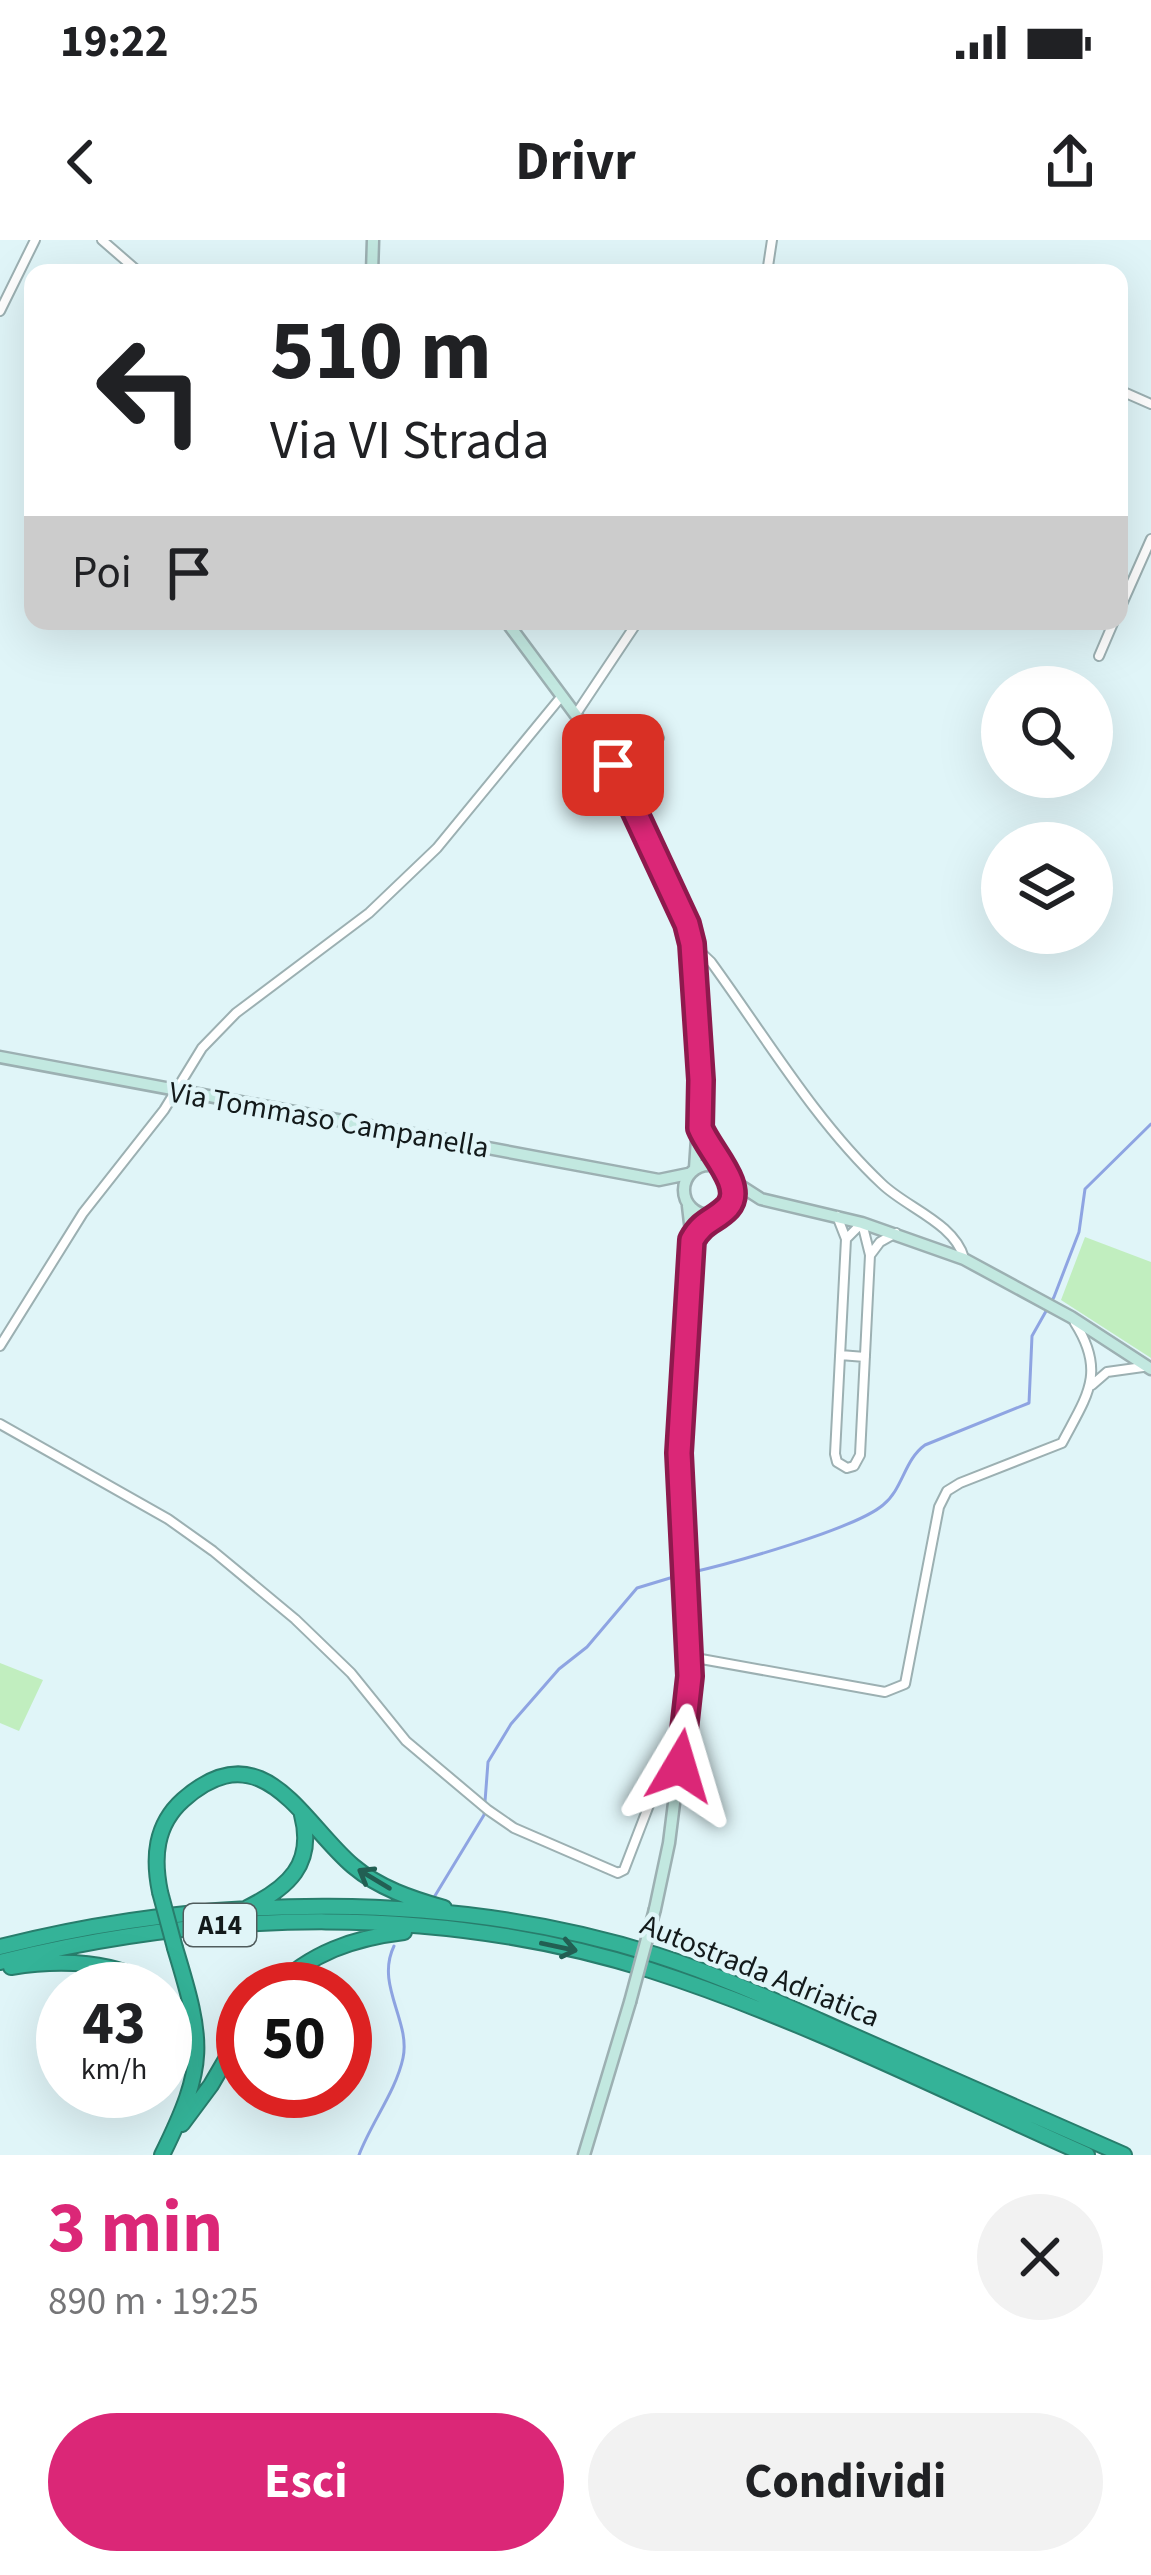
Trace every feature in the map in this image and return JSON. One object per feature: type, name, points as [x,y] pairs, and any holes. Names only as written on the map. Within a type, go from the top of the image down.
[{"type":"highway","name":"A14","points":[[162,2155],[193,2081],[199,2046],[156,1859],[161,1831],[176,1807],[200,1788],[229,1777],[256,1778],[280,1788],[342,1856],[372,1880],[414,1899],[469,1914]]},
{"type":"highway","name":"A14","points":[[242,1910],[278,1891],[297,1872],[306,1847],[301,1810]]},
{"type":"highway","name":"Autostrada Adriatica","points":[[0,1947],[134,1920],[242,1910],[469,1914],[584,1935],[704,1971],[1124,2155]]},
{"type":"highway","name":"Autostrada Adriatica","points":[[0,1966],[121,1936],[222,1925],[329,1922],[444,1927],[604,1958],[697,1986],[1087,2155]]},
{"type":"highway","name":"A14","points":[[308,1962],[341,1945],[382,1934],[444,1927]]},
{"type":"highway","name":"A14","points":[[0,1966],[36,1963]]},
{"type":"highway","name":"A14","points":[[171,2138],[216,2075]]},
{"type":"highway","name":"A14","points":[[172,2155],[177,2118]]},
{"type":"main road","points":[[512,630],[626,787],[687,924],[701,1080],[700,1128],[686,1201],[692,1240],[679,1438],[690,1657],[685,1727],[656,1909],[584,2155]]},
{"type":"main road","name":"Via Tommaso Campanella","points":[[0,1058],[659,1180],[692,1171]]},
{"type":"main road","points":[[700,1128],[720,1166],[761,1199],[836,1215],[964,1259],[1043,1300],[1149,1368]]},
{"type":"main road","points":[[692,1171],[707,1164],[720,1166]]},
{"type":"main road","name":"Via Tommaso Campanella","points":[[659,1180],[686,1201]]},
{"type":"main road","points":[[728,1207],[733,1181]]},
{"type":"main road","points":[[692,1240],[713,1215],[761,1199]]},
{"type":"main road","points":[[686,1201],[696,1212],[713,1215]]},
{"type":"street","points":[[0,311],[35,240]]},
{"type":"street","points":[[102,240],[130,264]]},
{"type":"street","points":[[1128,591],[1151,539]]},
{"type":"street","points":[[575,715],[632,630]]},
{"type":"street","points":[[1099,656],[1110,630]]},
{"type":"street","points":[[0,1346],[83,1213],[202,1048],[236,1013],[369,914],[437,848],[560,697]]},
{"type":"street","points":[[626,787],[658,738]]},
{"type":"street","points":[[692,944],[711,962],[850,1150],[885,1187],[950,1234],[964,1259]]},
{"type":"street","points":[[836,1215],[846,1239],[835,1454],[841,1466],[848,1468],[860,1456],[870,1255],[862,1223]]},
{"type":"street","points":[[846,1239],[862,1223]]},
{"type":"street","points":[[870,1255],[896,1233]]},
{"type":"street","points":[[1071,1317],[1093,1361]]},
{"type":"street","points":[[690,1657],[885,1692],[896,1690],[908,1678],[937,1517],[947,1491],[1062,1443],[1091,1386],[1107,1372],[1112,1343],[1093,1361],[1091,1386]]},
{"type":"street","points":[[840,1355],[865,1357]]},
{"type":"street","points":[[1107,1372],[1149,1368]]},
{"type":"street","points":[[0,1424],[213,1551],[351,1672],[406,1741],[514,1828],[618,1873],[624,1870],[674,1740],[685,1727]]},
{"type":"green space","points":[[1085,1237],[1151,1262],[1151,1358],[1061,1300]]},
{"type":"green space","points":[[0,1663],[43,1680],[19,1731],[0,1723]]},
{"type":"waterway","points":[[689,1573],[790,1545],[868,1514],[890,1498],[912,1458],[925,1445],[1029,1403],[1032,1336],[1054,1297],[1079,1232],[1085,1189],[1151,1124]]},
{"type":"waterway","points":[[433,1899],[484,1815],[488,1762],[511,1724],[637,1588],[680,1575]]},
{"type":"waterway","points":[[359,2155],[403,2058],[402,2030],[389,1975],[394,1946]]},
{"type":"route","points":[[613,765],[687,924],[695,965],[700,1128],[708,1149],[733,1181],[734,1194],[728,1207],[700,1226],[692,1240],[679,1453],[690,1676],[680,1766]]}]
